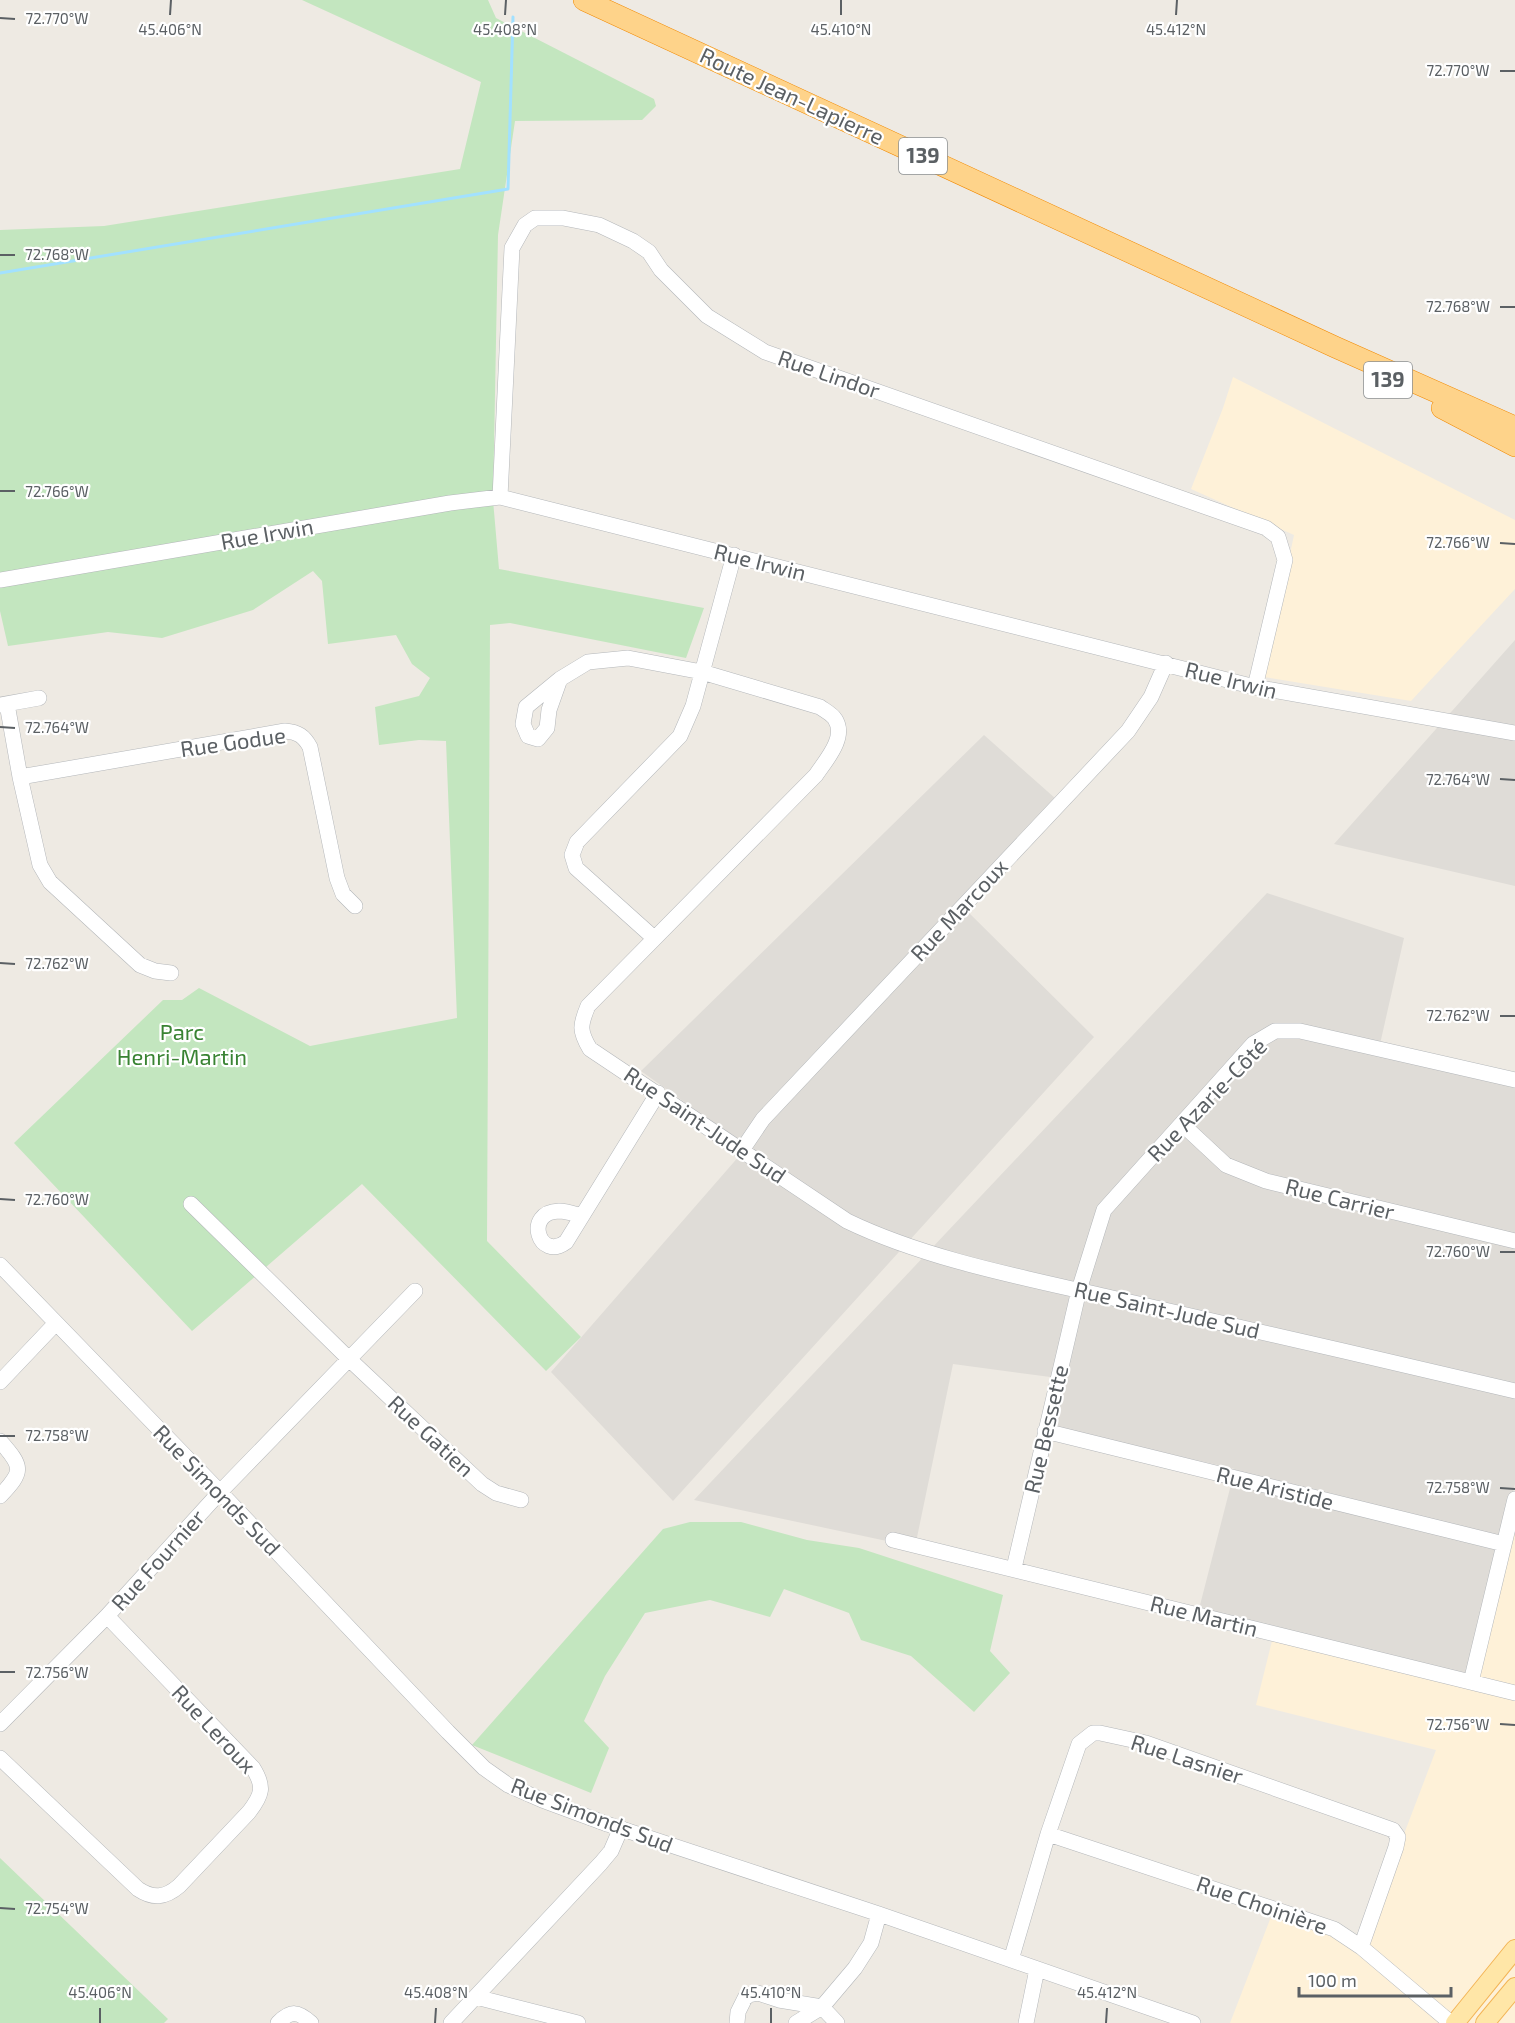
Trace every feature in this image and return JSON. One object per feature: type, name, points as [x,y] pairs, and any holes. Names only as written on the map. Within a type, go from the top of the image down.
[{"type":"highway","name":"Route Jean-Lapierre","points":[[584,0],[1261,313],[1515,427]]},
{"type":"highway","name":"Route Jean-Lapierre","points":[[1261,313],[1515,446]]},
{"type":"main road","points":[[1453,2023],[1515,1949]]},
{"type":"main road","points":[[1485,2023],[1515,1987]]},
{"type":"street","name":"Rue Lindor","points":[[500,497],[512,248],[525,225],[535,218],[563,218],[599,225],[633,241],[649,252],[661,270],[707,316],[765,352],[1266,528],[1278,537],[1285,560],[1255,687]]},
{"type":"street","name":"Rue Irwin","points":[[0,580],[450,503],[500,497],[1255,687],[1515,733]]},
{"type":"street","points":[[654,938],[576,868],[572,855],[577,843],[680,736],[693,706],[734,555]]},
{"type":"street","name":"Rue Saint-Jude Sud","points":[[560,679],[588,662],[628,658],[702,672],[820,707],[835,719],[839,735],[831,753],[816,774],[588,1006],[582,1022],[582,1036],[590,1049],[847,1221],[877,1235],[922,1251],[1079,1290],[1515,1391]]},
{"type":"street","name":"Rue Marcoux","points":[[742,1150],[763,1119],[1128,731],[1151,697],[1166,663]]},
{"type":"street","points":[[39,698],[4,704],[40,865],[50,882],[140,965],[155,971],[171,973]]},
{"type":"street","name":"Rue Godue","points":[[20,777],[285,731],[294,732],[304,737],[310,747],[337,878],[343,894],[355,906]]},
{"type":"street","name":"Rue Azarie-Côté","points":[[1079,1290],[1104,1210],[1254,1044],[1275,1030],[1300,1031],[1515,1080]]},
{"type":"street","points":[[582,1216],[658,1093]]},
{"type":"street","name":"Rue Carrier","points":[[1182,1124],[1226,1165],[1266,1181],[1515,1241]]},
{"type":"street","name":"Rue Gatien","points":[[191,1204],[349,1359],[482,1484],[496,1493],[521,1500]]},
{"type":"street","name":"Rue Simonds Sud","points":[[0,1265],[220,1492],[447,1732],[484,1768],[508,1785],[575,1813],[879,1914],[1193,2023]]},
{"type":"street","name":"Rue Bessette","points":[[1014,1568],[1079,1290]]},
{"type":"street","name":"Rue Fournier","points":[[0,1724],[107,1616],[220,1492],[415,1291]]},
{"type":"street","points":[[0,1382],[56,1323]]},
{"type":"street","name":"Rue Aristide","points":[[1046,1431],[1504,1544]]},
{"type":"street","points":[[0,1441],[16,1459],[18,1470],[14,1482],[0,1496]]},
{"type":"street","points":[[1471,1682],[1515,1499]]},
{"type":"street","name":"Rue Martin","points":[[893,1540],[1515,1693]]},
{"type":"street","name":"Rue Leroux","points":[[0,1758],[138,1889],[147,1895],[157,1897],[169,1894],[178,1886],[259,1799],[260,1778],[253,1768],[107,1616]]},
{"type":"street","name":"Rue Lasnier","points":[[1011,1960],[1048,1834],[1080,1743],[1094,1733],[1146,1743],[1393,1830],[1398,1837],[1396,1847],[1361,1947]]},
{"type":"street","points":[[451,2023],[601,1863],[611,1851],[621,1828]]},
{"type":"street","name":"Rue Choinière","points":[[1048,1834],[1334,1929],[1361,1947],[1453,2023]]},
{"type":"street","points":[[796,2023],[822,2007],[855,1968],[871,1943],[879,1914]]},
{"type":"street","points":[[1026,2023],[1037,1969]]},
{"type":"street","points":[[737,2023],[741,2005],[745,1998],[753,1994],[822,2007],[837,2023]]},
{"type":"street","points":[[476,1997],[578,2023]]},
{"type":"street","points":[[278,2023],[284,2017],[294,2013],[303,2015],[311,2023]]},
{"type":"shaded area","points":[[1233,377],[1515,520],[1515,589],[1411,701],[1264,677],[1294,535],[1191,489]]},
{"type":"shaded area","points":[[1515,640],[1515,886],[1334,844]]},
{"type":"shaded area","points":[[984,735],[1056,799],[959,903],[1094,1037],[673,1501],[551,1372],[747,1147],[641,1071]]},
{"type":"shaded area","points":[[1267,893],[1404,938],[1378,1053],[1515,1088],[1515,1484],[1467,1678],[1199,1609],[1235,1469],[1050,1426],[1058,1378],[953,1364],[915,1547],[694,1500]]},
{"type":"shaded area","points":[[1515,1499],[1515,2023],[1230,2023],[1274,1909],[1361,1947],[1436,1750],[1256,1705],[1275,1629]]},
{"type":"green space","name":"Parc Henri-Martin","points":[[302,0],[488,0],[496,18],[654,99],[656,106],[642,120],[515,121],[498,235],[493,500],[499,569],[704,608],[686,658],[510,623],[490,625],[487,1241],[581,1337],[546,1371],[362,1184],[192,1331],[14,1143],[163,1000],[182,1000],[199,988],[310,1046],[457,1018],[446,741],[419,740],[379,745],[375,707],[419,696],[430,678],[412,664],[396,635],[328,644],[322,581],[313,571],[253,610],[162,638],[108,632],[8,646],[0,611],[0,230],[104,226],[460,169],[481,82]]},
{"type":"green space","points":[[690,1522],[741,1522],[807,1540],[859,1548],[1003,1595],[990,1651],[1010,1673],[974,1712],[911,1656],[861,1640],[849,1613],[784,1589],[770,1617],[710,1600],[645,1613],[605,1676],[584,1721],[609,1748],[591,1793],[472,1745],[663,1529]]},
{"type":"green space","points":[[0,1858],[168,2019],[164,2023],[0,2023]]},
{"type":"waterway","points":[[0,273],[508,189],[513,17]]}]
